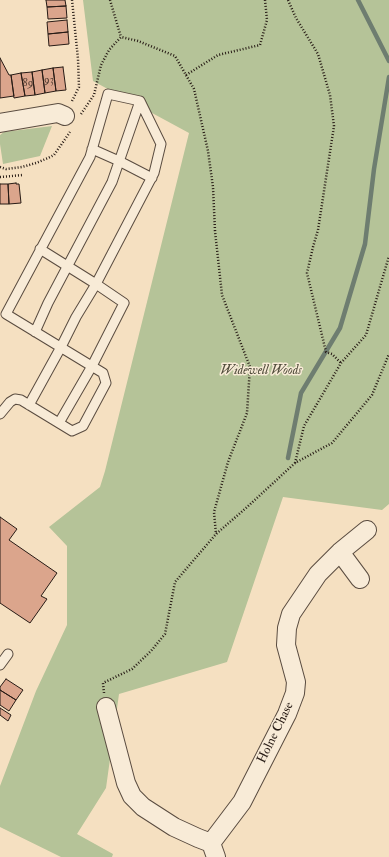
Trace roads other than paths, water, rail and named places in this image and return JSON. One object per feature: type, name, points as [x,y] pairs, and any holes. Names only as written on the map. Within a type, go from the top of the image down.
[{"type":"street","points":[[0,123],[68,119]]},
{"type":"street","name":"Holne Chase","points":[[213,850],[242,802],[287,714],[295,693],[296,682],[286,645],[287,628],[292,614],[318,574],[340,552],[367,530]]},
{"type":"street","points":[[340,552],[360,579]]},
{"type":"street","points":[[106,707],[126,783],[132,796],[143,807],[174,826],[198,838],[213,850]]},
{"type":"lane","points":[[0,414],[10,402],[15,399],[21,400],[72,431],[83,426],[106,383],[103,373],[6,314],[90,157],[108,94],[140,101]]},
{"type":"lane","points":[[34,332],[112,182],[140,101]]},
{"type":"lane","points":[[29,405],[76,317],[96,284],[154,173],[161,144],[140,101]]},
{"type":"lane","points":[[92,149],[152,178]]},
{"type":"lane","points":[[40,249],[124,303],[92,366],[59,423]]},
{"type":"lane","points":[[0,665],[8,654]]},
{"type":"waterway","points":[[358,0],[389,61]]},
{"type":"waterway","points":[[288,458],[301,393],[340,328],[365,244],[374,169],[389,77]]},
{"type":"park label","name":"Widewell Woods","points":[[261,371]]}]
